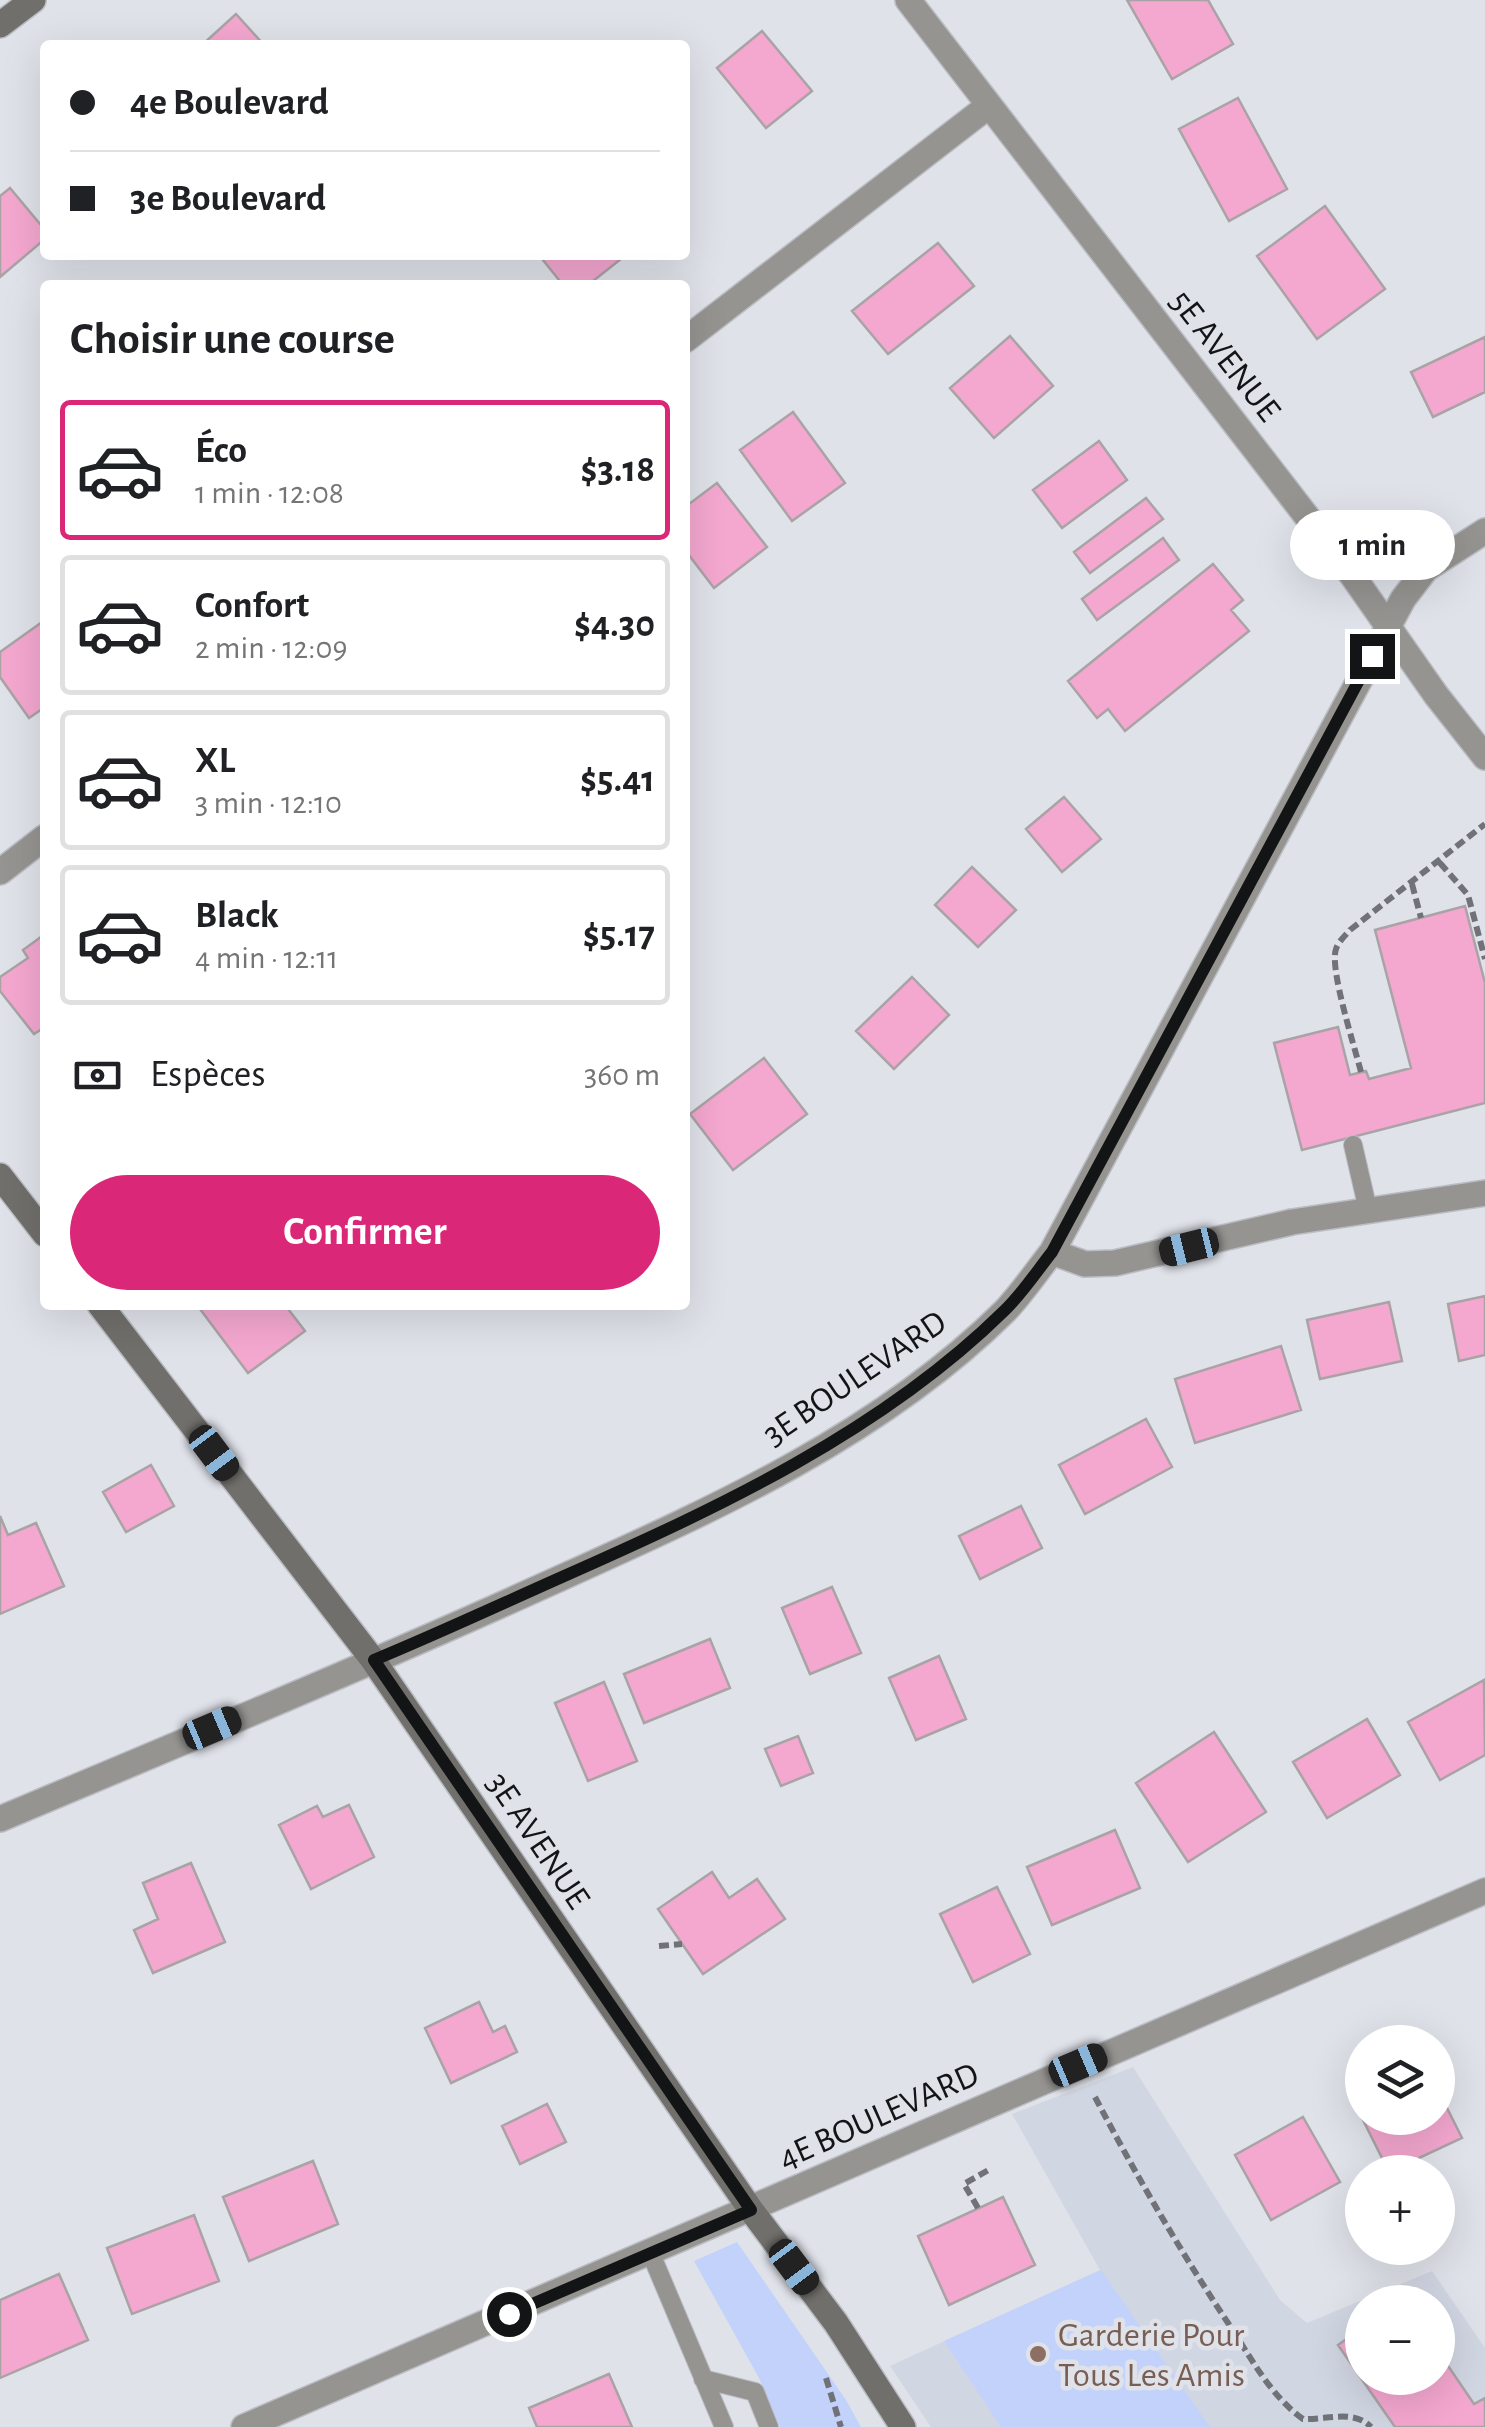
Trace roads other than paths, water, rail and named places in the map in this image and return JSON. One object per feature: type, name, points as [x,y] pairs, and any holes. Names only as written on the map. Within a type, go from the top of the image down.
[{"type":"street","points":[[0,24],[34,0]]},
{"type":"street","name":"5E AVENUE","points":[[908,0],[1388,624],[1485,757]]},
{"type":"street","points":[[690,336],[987,107]]},
{"type":"street","name":"3E BOULEVARD","points":[[0,1819],[643,1541],[866,1421],[976,1338],[1008,1308],[1052,1252],[1388,624],[1426,569],[1485,531]]},
{"type":"street","points":[[0,872],[40,842]]},
{"type":"street","points":[[0,1176],[40,1228]]},
{"type":"street","points":[[1052,1252],[1085,1264],[1115,1263],[1292,1222],[1485,1192]]},
{"type":"street","name":"3E AVENUE","points":[[104,1310],[374,1660],[751,2210],[836,2323],[902,2427]]},
{"type":"street","name":"4E BOULEVARD","points":[[244,2427],[1485,1891]]},
{"type":"lane","points":[[1353,1144],[1368,1210]]},
{"type":"lane","points":[[651,2254],[724,2427]]},
{"type":"lane","points":[[703,2378],[755,2392],[769,2427]]},
{"type":"place","name":"Garderie Pour Tous Les Amis","points":[[1038,2354]]}]
